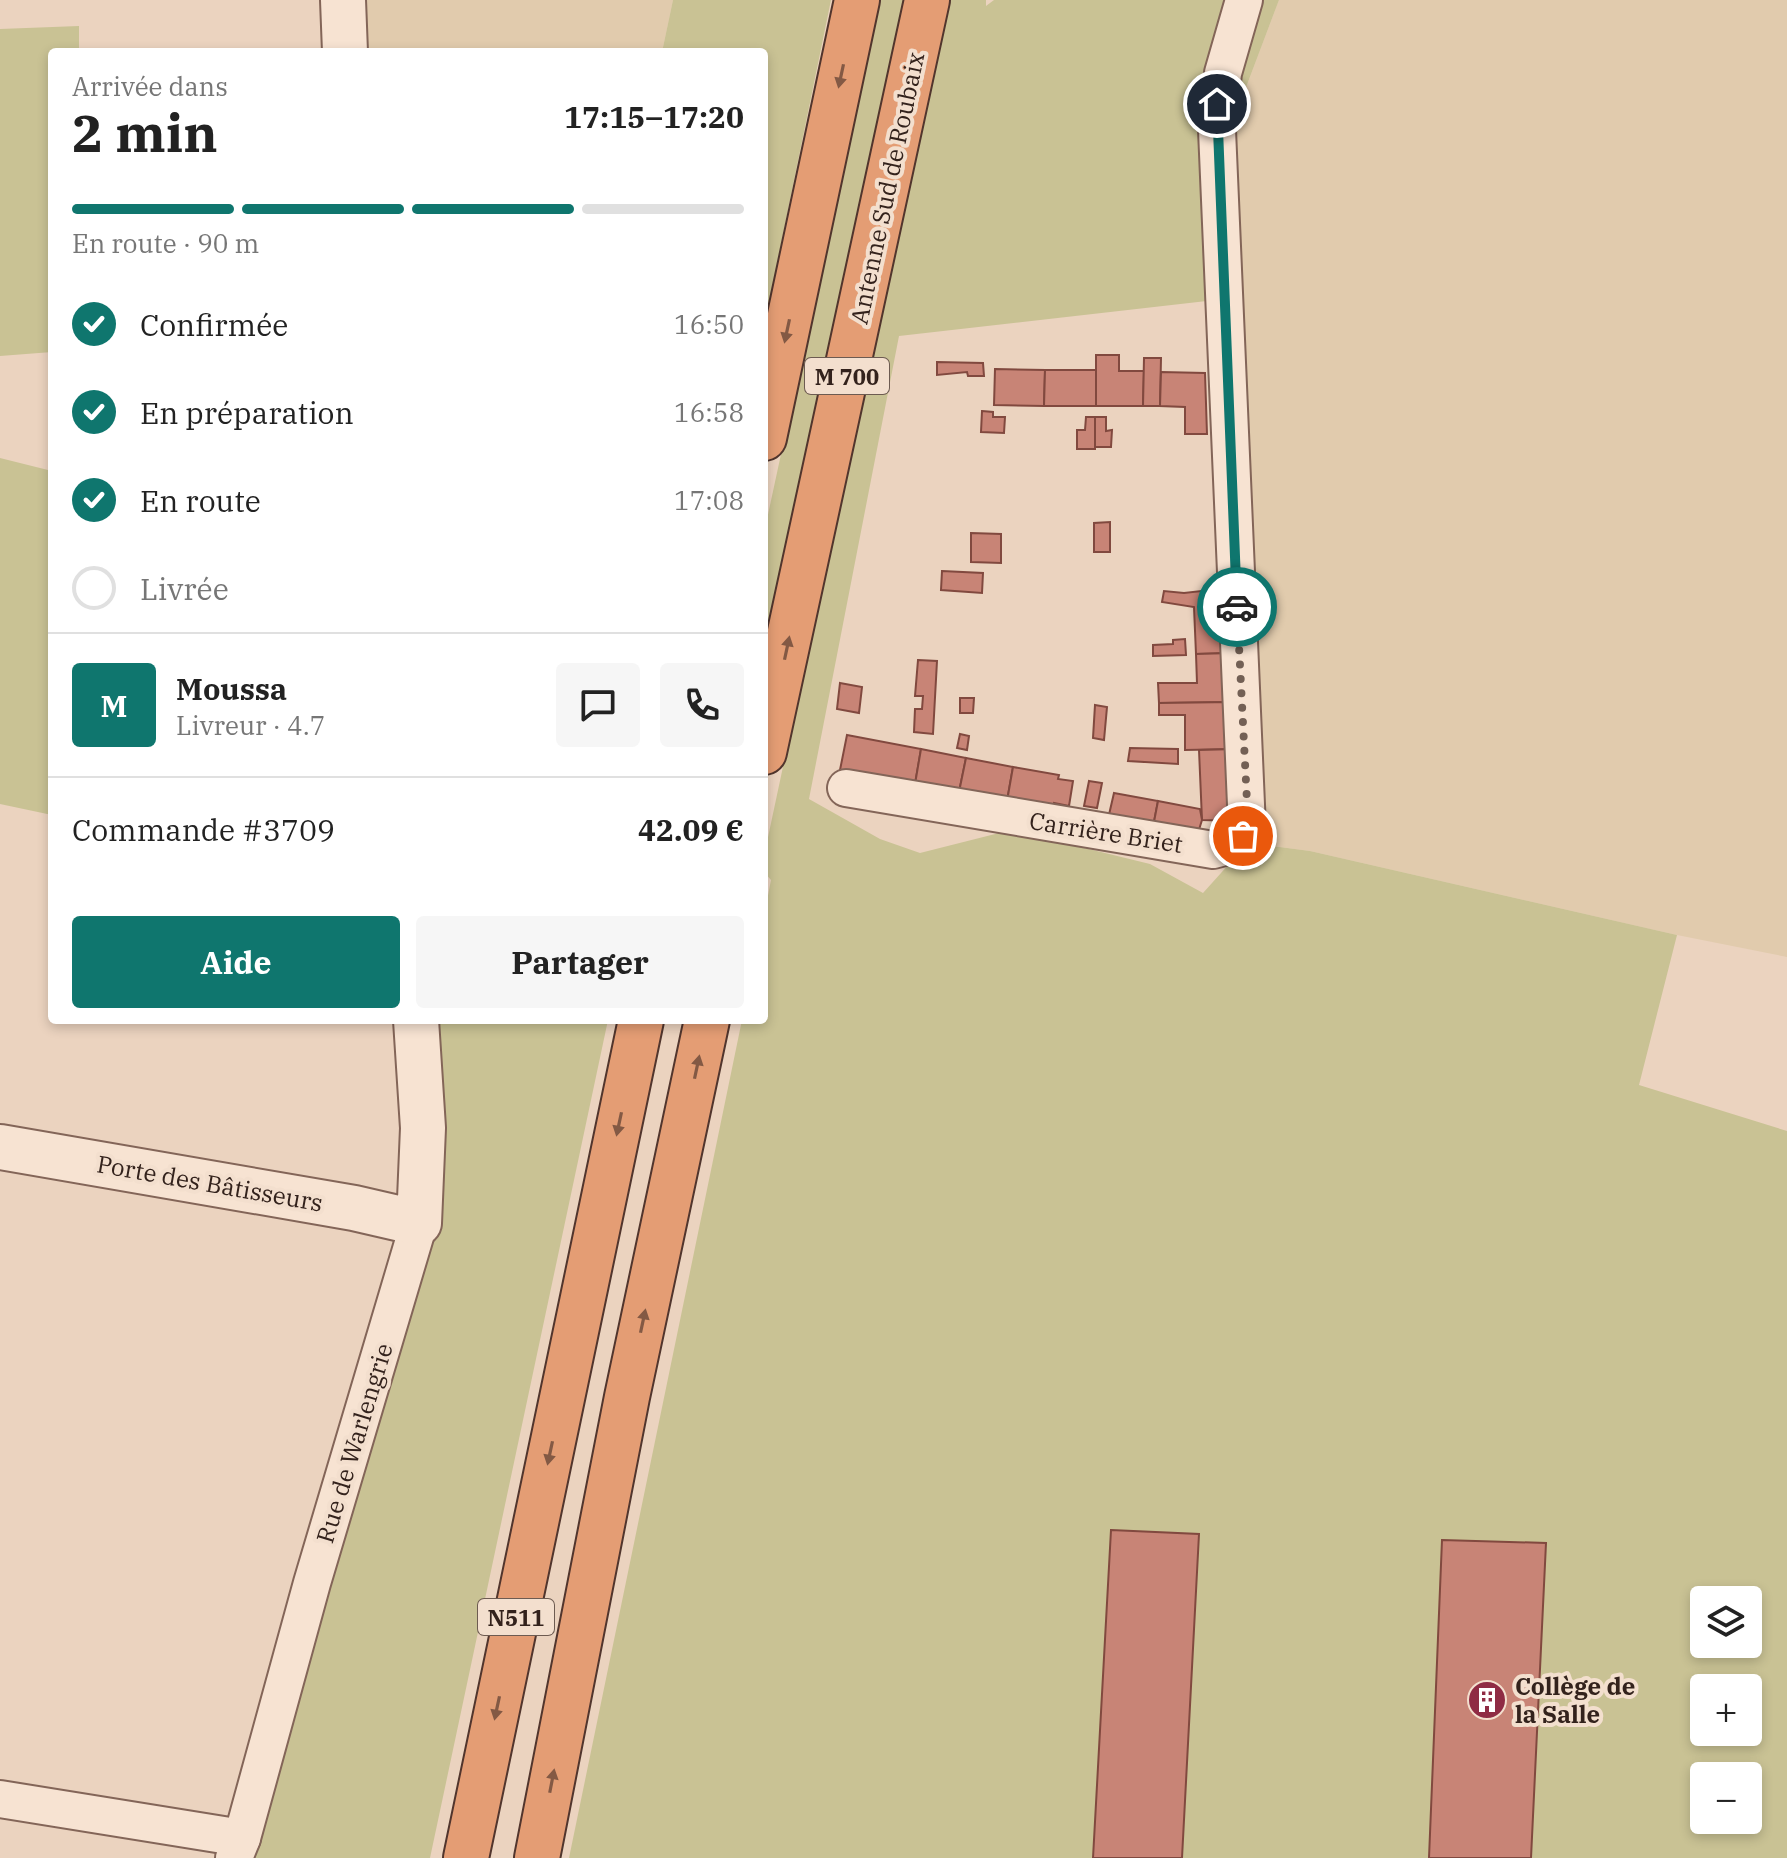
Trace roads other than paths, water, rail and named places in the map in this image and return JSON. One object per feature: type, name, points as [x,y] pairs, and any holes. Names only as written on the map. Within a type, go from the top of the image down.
[{"type":"highway","name":"M 700","points":[[768,419],[857,0]]},
{"type":"highway","name":"Antenne Sud de Roubaix","points":[[768,734],[927,0]]},
{"type":"highway","name":"N511","points":[[466,1858],[640,1024]]},
{"type":"highway","name":"N511","points":[[537,1858],[627,1397],[706,1024]]},
{"type":"street","points":[[343,0],[345,48]]},
{"type":"street","name":"Carrière Briet","points":[[846,788],[1213,850],[1232,845],[1247,828],[1217,130],[1223,73],[1244,0]]},
{"type":"street","name":"Rue de Warlengrie","points":[[238,1848],[312,1583],[419,1223],[423,1128],[416,1024]]},
{"type":"street","name":"Porte des Bâtisseurs","points":[[0,1147],[354,1208],[419,1223]]},
{"type":"street","points":[[0,1799],[238,1848]]},
{"type":"place","name":"Collège de la Salle","points":[[1487,1700]]}]
